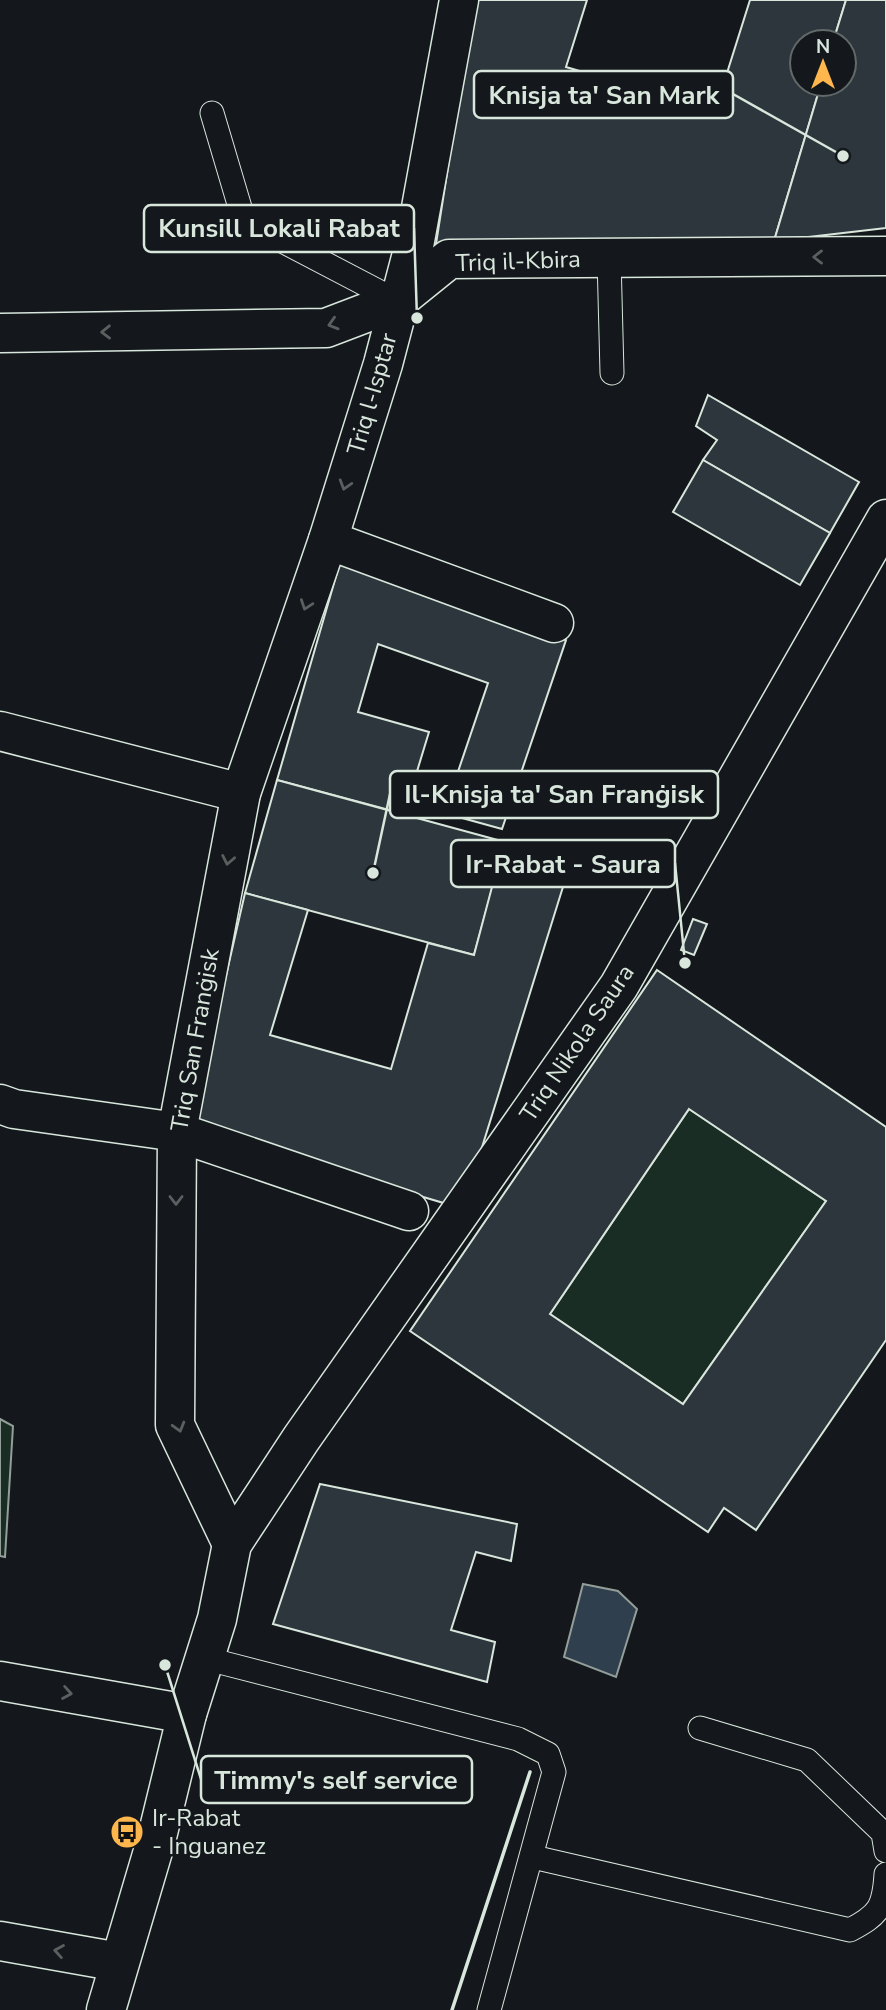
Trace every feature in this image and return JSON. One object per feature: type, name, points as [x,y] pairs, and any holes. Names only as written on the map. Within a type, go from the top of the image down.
[{"type":"street","name":"Triq l-Isptar","points":[[328,540],[383,364],[397,301],[414,246],[459,0]]},
{"type":"street","name":"Triq il-Kbira","points":[[0,334],[326,328],[397,301],[449,259],[886,256]]},
{"type":"street","name":"Triq Nikola Saura","points":[[232,1544],[301,1439],[619,986],[886,519]]},
{"type":"street","points":[[328,540],[554,623]]},
{"type":"street","name":"Triq San Franġisk","points":[[232,1544],[175,1425],[177,1132],[241,793],[328,540]]},
{"type":"street","points":[[0,731],[241,793]]},
{"type":"street","points":[[0,1104],[14,1109],[177,1132],[409,1211]]},
{"type":"street","points":[[106,2010],[156,1841],[187,1714],[217,1619],[232,1544]]},
{"type":"street","points":[[0,1681],[187,1714]]},
{"type":"street","points":[[0,1941],[119,1962]]},
{"type":"lane","points":[[212,113],[244,221],[397,301]]},
{"type":"lane","points":[[609,258],[612,373]]},
{"type":"lane","points":[[204,1658],[540,1747],[548,1754],[554,1772],[533,1857],[489,2010]]},
{"type":"lane","points":[[699,1728],[807,1759],[883,1833],[886,1852]]},
{"type":"lane","points":[[533,1857],[850,1930],[874,1918],[884,1898],[886,1874]]},
{"type":"green space","points":[[689,1109],[826,1201],[683,1404],[550,1314]]},
{"type":"green space","points":[[0,1419],[13,1426],[5,1557],[0,1556]]},
{"type":"water","points":[[583,1584],[618,1591],[637,1609],[616,1677],[564,1657]]},
{"type":"building","points":[[474,0],[587,0],[566,67],[715,111],[750,0],[846,0],[837,28],[788,28],[788,98],[817,98],[774,241],[436,244]]},
{"type":"building","points":[[846,0],[886,0],[886,228],[774,241],[817,98],[858,98],[858,28],[837,28]]},
{"type":"building","points":[[708,395],[859,482],[830,533],[703,460],[717,440],[696,426]]},
{"type":"building","points":[[703,460],[830,533],[800,585],[673,512]]},
{"type":"building","points":[[341,559],[566,640],[502,829],[444,813],[488,683],[378,644],[358,712],[429,732],[404,814],[277,780]]},
{"type":"building","points":[[277,780],[505,842],[474,955],[245,893]]},
{"type":"building","points":[[501,853],[567,874],[474,1173],[447,1204],[191,1128],[245,893],[308,910],[270,1035],[391,1069],[428,943],[474,955]]},
{"type":"building","points":[[693,919],[707,924],[694,955],[681,950]]},
{"type":"building","points":[[657,970],[886,1127],[886,1340],[756,1530],[724,1508],[708,1532],[410,1331]],"holes":[[[689,1109],[826,1201],[683,1404],[550,1314]]]},
{"type":"building","points":[[320,1484],[517,1524],[511,1561],[476,1552],[451,1630],[495,1642],[487,1682],[273,1624]]},
{"type":"wall","points":[[452,2010],[530,1772]]},
{"type":"place","name":"Knisja ta' San Mark","points":[[843,156]]},
{"type":"place","name":"Kunsill Lokali Rabat","points":[[417,318]]},
{"type":"place","name":"Il-Knisja ta' San Franġisk","points":[[373,873]]},
{"type":"place","name":"Ir-Rabat - Saura","points":[[685,963]]},
{"type":"place","name":"Timmy's self service","points":[[165,1665]]},
{"type":"place","name":"Ir-Rabat - Inguanez","points":[[127,1832]]}]
